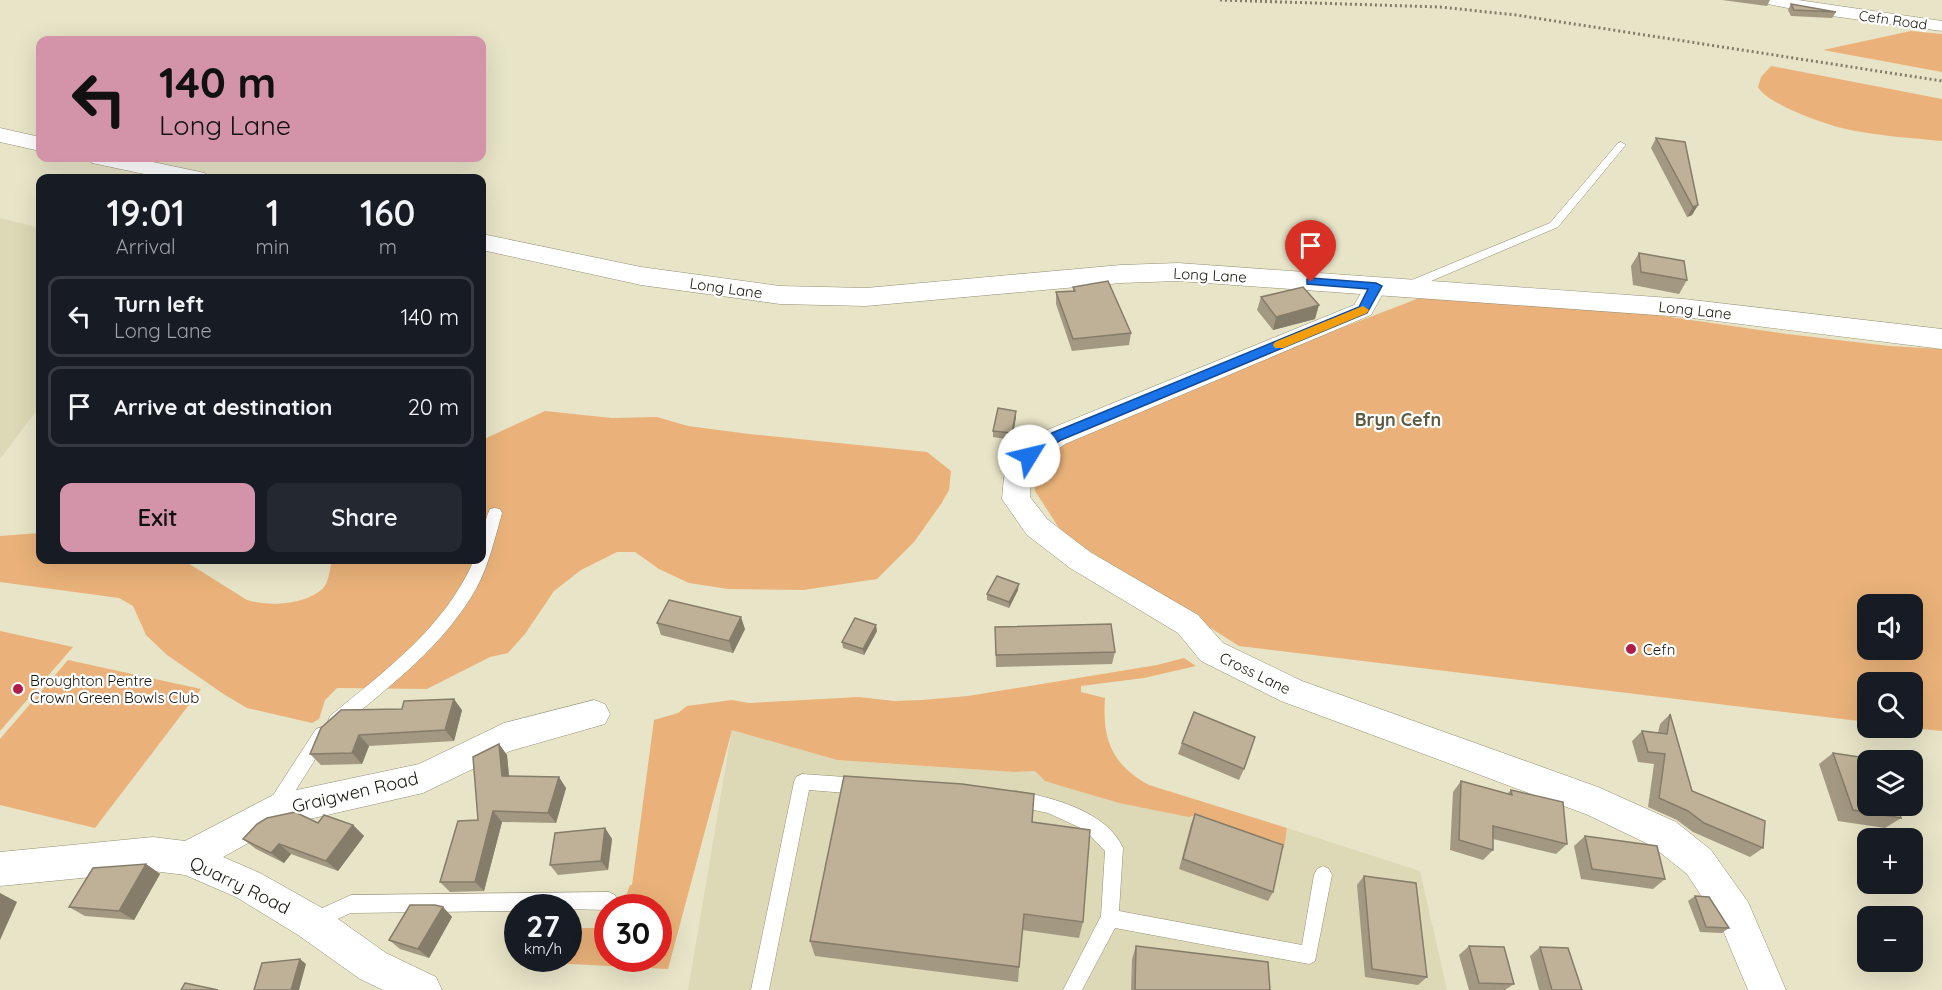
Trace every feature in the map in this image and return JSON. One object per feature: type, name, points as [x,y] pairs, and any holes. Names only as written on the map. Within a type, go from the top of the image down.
[{"type":"street","name":"Cefn Road","points":[[1774,0],[1817,9],[1942,26]]},
{"type":"street","points":[[0,135],[36,143]]},
{"type":"street","points":[[120,162],[177,174]]},
{"type":"street","name":"Long Lane","points":[[486,243],[641,276],[780,295],[866,297],[1121,274],[1178,272],[1684,308],[1942,339]]},
{"type":"street","name":"Cross Lane","points":[[1376,286],[1363,310],[1056,437],[1029,456],[1017,477],[1016,499],[1037,527],[1080,560],[1188,624],[1212,652],[1252,673],[1292,692],[1598,802],[1664,834],[1699,862],[1735,915],[1767,990]]},
{"type":"street","name":"Graigwen Road","points":[[187,858],[273,811],[423,778],[504,738],[594,714]]},
{"type":"street","name":"Quarry Road","points":[[0,869],[153,854],[187,858],[248,885],[311,922],[373,966],[423,990]]},
{"type":"lane","points":[[1406,287],[1554,225],[1621,145]]},
{"type":"lane","points":[[486,545],[495,513]]},
{"type":"lane","points":[[273,811],[324,732],[440,629],[461,602],[480,564]]},
{"type":"lane","points":[[760,990],[802,782],[873,787]]},
{"type":"lane","points":[[1003,797],[1049,805],[1091,824],[1114,848],[1110,918],[1072,990]]},
{"type":"lane","points":[[1110,918],[1309,955],[1323,875]]},
{"type":"lane","points":[[311,922],[351,904],[417,901],[594,901]]},
{"type":"path","points":[[1220,0],[1440,7],[1505,14],[1942,81]]},
{"type":"shaded area","points":[[1911,31],[1942,34],[1942,72],[1823,50]]},
{"type":"shaded area","points":[[1771,66],[1942,99],[1942,141],[1850,130],[1800,114],[1774,101],[1758,87],[1761,77]]},
{"type":"shaded area","points":[[0,218],[36,227],[36,411],[0,459]]},
{"type":"shaded area","points":[[1422,297],[1636,312],[1787,334],[1889,346],[1942,349],[1942,731],[1923,729],[1923,672],[1857,672],[1857,721],[1239,646],[1063,534],[1035,491],[1032,469],[1056,446],[1170,394]]},
{"type":"shaded area","points":[[545,411],[612,418],[657,417],[688,426],[749,434],[927,452],[951,471],[949,490],[941,504],[914,542],[877,579],[803,590],[728,589],[689,583],[659,569],[635,552],[617,552],[581,570],[554,591],[525,634],[508,653],[490,657],[427,689],[337,688],[325,700],[319,719],[312,723],[247,708],[225,695],[167,655],[146,635],[133,606],[119,598],[0,582],[0,536],[36,533],[36,564],[189,564],[247,600],[276,604],[298,601],[317,593],[326,584],[331,564],[486,564],[486,438]]},
{"type":"shaded area","name":"Broughton Pentre Crown Green Bowls Club","points":[[0,631],[73,647],[0,731]]},
{"type":"shaded area","points":[[1184,658],[1196,666],[1144,678],[1081,686],[1081,692],[1105,698],[1105,726],[1112,749],[1118,759],[1126,769],[1149,785],[1287,828],[1284,849],[1277,842],[1195,815],[1189,817],[1119,803],[1045,781],[1035,771],[1014,772],[837,760],[732,730],[672,954],[672,894],[627,894],[632,885],[654,720],[678,713],[687,706],[732,700],[749,703],[859,697],[894,701],[922,700],[968,696],[1157,665]]},
{"type":"shaded area","points":[[68,660],[201,689],[95,828],[0,805],[0,739]]},
{"type":"shaded area","points":[[732,729],[837,760],[1014,772],[1035,771],[1045,781],[1195,815],[1277,843],[1284,848],[1287,828],[1420,871],[1447,990],[688,990]]},
{"type":"shaded area","points":[[582,928],[594,928],[594,965],[582,965]]},
{"type":"building","points":[[1791,4],[1836,12],[1794,10]]},
{"type":"building","points":[[1656,138],[1685,142],[1698,205],[1693,207]]},
{"type":"building","points":[[1639,253],[1684,261],[1687,280],[1641,272]]},
{"type":"building","points":[[1108,281],[1131,333],[1073,339],[1056,292],[1075,291],[1073,287]]},
{"type":"building","points":[[1303,287],[1319,305],[1276,317],[1261,297]]},
{"type":"building","points":[[998,408],[1016,411],[1012,433],[993,431]]},
{"type":"building","points":[[997,576],[1019,584],[1009,602],[987,594]]},
{"type":"building","points":[[669,600],[741,617],[729,641],[657,623]]},
{"type":"building","points":[[855,618],[876,625],[863,649],[842,642]]},
{"type":"building","points":[[1111,624],[1115,652],[996,655],[995,627]]},
{"type":"building","points":[[454,699],[445,730],[359,735],[352,753],[310,754],[321,728],[341,710],[402,709],[404,701]]},
{"type":"building","points":[[1194,712],[1255,737],[1244,769],[1182,743]]},
{"type":"building","points":[[1670,714],[1692,791],[1765,821],[1763,848],[1704,823],[1688,811],[1659,798],[1665,754],[1648,752],[1642,731],[1667,734]]},
{"type":"building","points":[[499,744],[502,776],[559,777],[548,813],[493,811],[475,882],[440,882],[458,821],[478,820],[473,757]]},
{"type":"building","points":[[1833,753],[1857,757],[1857,811],[1853,810]]},
{"type":"building","points":[[844,776],[962,784],[1034,794],[1032,822],[1090,830],[1083,922],[1024,914],[1019,967],[810,941]]},
{"type":"building","points":[[1461,781],[1512,795],[1511,790],[1563,802],[1567,844],[1493,826],[1493,850],[1459,840]]},
{"type":"building","points":[[295,812],[318,823],[324,815],[353,825],[326,861],[279,844],[271,853],[243,839],[257,824],[267,818]]},
{"type":"building","points":[[1195,814],[1283,845],[1273,892],[1183,859]]},
{"type":"building","points":[[605,828],[601,861],[550,865],[555,833]]},
{"type":"building","points":[[1585,836],[1657,846],[1665,879],[1592,869]]},
{"type":"building","points":[[146,864],[119,911],[69,907],[93,868]]},
{"type":"building","points":[[1364,876],[1416,883],[1427,977],[1372,969]]},
{"type":"building","points":[[1695,896],[1709,897],[1729,928],[1706,927]]},
{"type":"building","points":[[410,905],[443,907],[418,949],[389,940]]},
{"type":"building","points":[[1136,946],[1268,962],[1270,990],[1135,990]]},
{"type":"building","points":[[1469,946],[1504,947],[1514,984],[1479,983]]},
{"type":"building","points":[[1540,947],[1568,948],[1582,990],[1552,990]]},
{"type":"building","points":[[300,959],[291,990],[254,990],[262,963]]},
{"type":"building","points":[[185,983],[218,990],[181,990]]},
{"type":"slow traffic","points":[[1279,345],[1363,310]]},
{"type":"place","name":"Cefn","points":[[1631,649]]},
{"type":"place","name":"Broughton Pentre Crown Green Bowls Club","points":[[18,689]]},
{"type":"district","name":"Bryn Cefn","points":[[1398,419]]},
{"type":"route","points":[[1029,456],[1056,437],[1363,310],[1376,286],[1311,282]]}]
